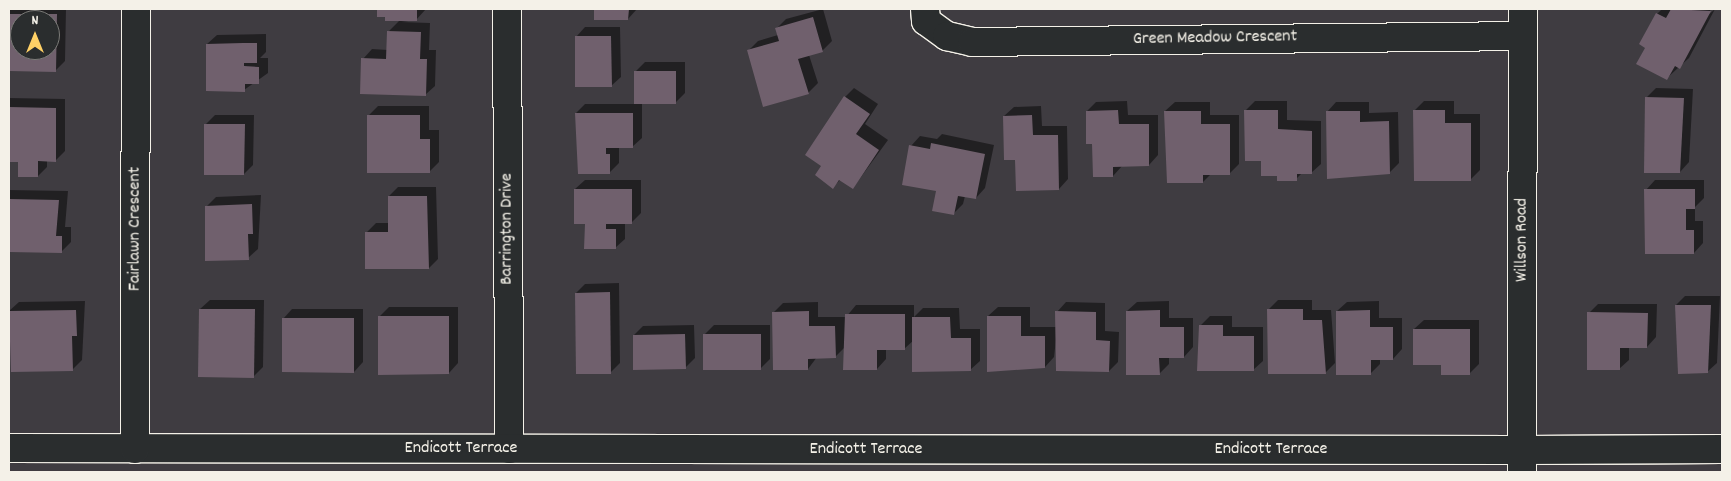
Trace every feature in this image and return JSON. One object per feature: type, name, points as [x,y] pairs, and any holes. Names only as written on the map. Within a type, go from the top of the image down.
[{"type":"street","name":"Fairlawn Crescent","points":[[135,449],[136,9]]},
{"type":"street","name":"Barrington Drive","points":[[507,9],[509,449]]},
{"type":"street","name":"Green Meadow Crescent","points":[[925,9],[926,21],[947,36],[972,42],[1523,36]]},
{"type":"street","name":"Willson Road","points":[[1522,461],[1523,9]]},
{"type":"street","name":"Endicott Terrace","points":[[9,448],[509,449],[920,461],[1522,461],[1722,449]]},
{"type":"building","points":[[377,9],[417,9],[417,21],[385,21],[385,17],[377,17]]},
{"type":"building","points":[[594,9],[629,9],[628,20],[594,20]]},
{"type":"building","points":[[1671,9],[1711,11],[1680,69],[1675,66],[1667,80],[1636,64],[1645,48],[1639,44],[1656,13],[1666,18]]},
{"type":"building","points":[[9,14],[10,60],[56,60],[56,72],[9,71]]},
{"type":"building","points":[[813,17],[823,52],[798,59],[809,94],[763,107],[747,50],[779,41],[775,28]]},
{"type":"building","points":[[387,31],[421,32],[420,59],[427,59],[426,96],[360,94],[361,58],[386,59]]},
{"type":"building","points":[[575,36],[611,36],[612,87],[575,87]]},
{"type":"building","points":[[257,43],[257,63],[244,63],[244,66],[259,67],[259,84],[245,84],[245,92],[206,91],[206,44]]},
{"type":"building","points":[[634,71],[676,71],[676,104],[634,104]]},
{"type":"building","points":[[844,96],[870,114],[856,134],[879,150],[853,189],[839,180],[833,189],[815,175],[821,166],[805,155]]},
{"type":"building","points":[[1645,97],[1684,98],[1680,173],[1644,173]]},
{"type":"building","points":[[9,107],[56,108],[56,162],[38,161],[38,177],[18,177],[18,162],[9,162]]},
{"type":"building","points":[[1118,110],[1119,124],[1149,124],[1149,166],[1113,167],[1113,177],[1093,177],[1092,144],[1086,144],[1086,111]]},
{"type":"building","points":[[1244,110],[1278,110],[1278,129],[1312,131],[1312,174],[1297,174],[1297,181],[1277,181],[1277,176],[1261,176],[1261,161],[1245,161]]},
{"type":"building","points":[[1413,110],[1445,110],[1445,123],[1471,123],[1471,181],[1414,181]]},
{"type":"building","points":[[1164,111],[1201,111],[1201,124],[1230,124],[1230,175],[1203,175],[1203,183],[1167,183]]},
{"type":"building","points":[[1326,111],[1360,111],[1360,122],[1389,121],[1390,174],[1327,179]]},
{"type":"building","points":[[575,113],[633,113],[633,148],[606,148],[606,154],[610,154],[610,174],[578,174]]},
{"type":"building","points":[[367,115],[420,115],[420,139],[430,139],[430,173],[367,173]]},
{"type":"building","points":[[1032,115],[1033,135],[1058,135],[1059,190],[1016,191],[1015,160],[1004,160],[1003,116]]},
{"type":"building","points":[[204,124],[245,124],[244,175],[204,175]]},
{"type":"building","points":[[931,143],[985,154],[976,199],[958,196],[954,215],[932,211],[936,191],[902,185],[909,145],[930,149]]},
{"type":"building","points":[[574,189],[632,189],[632,224],[606,224],[606,229],[616,229],[616,249],[584,249],[585,224],[574,224]]},
{"type":"building","points":[[1644,189],[1695,189],[1695,209],[1686,209],[1686,230],[1694,230],[1694,254],[1645,254]]},
{"type":"building","points":[[388,196],[427,196],[429,269],[365,269],[365,232],[388,232]]},
{"type":"building","points":[[9,199],[59,200],[56,236],[62,236],[62,253],[9,252]]},
{"type":"building","points":[[252,204],[253,234],[248,234],[249,260],[205,261],[205,206]]},
{"type":"building","points":[[610,292],[611,374],[576,374],[575,293]]},
{"type":"building","points":[[1675,305],[1711,305],[1708,373],[1678,374]]},
{"type":"building","points":[[199,309],[255,309],[254,378],[198,377]]},
{"type":"building","points":[[1267,309],[1303,309],[1303,320],[1322,320],[1326,374],[1268,374]]},
{"type":"building","points":[[76,310],[77,336],[72,336],[73,371],[11,372],[9,311]]},
{"type":"building","points":[[1160,310],[1160,327],[1184,327],[1184,358],[1159,358],[1160,375],[1126,375],[1126,311]]},
{"type":"building","points":[[1370,310],[1370,327],[1393,327],[1393,360],[1371,360],[1371,375],[1336,375],[1336,311]]},
{"type":"building","points":[[809,311],[809,326],[835,326],[836,358],[808,359],[808,370],[773,370],[772,312]]},
{"type":"building","points":[[1055,311],[1096,312],[1096,340],[1110,341],[1109,372],[1056,371]]},
{"type":"building","points":[[1587,312],[1648,313],[1647,348],[1620,348],[1620,370],[1587,370]]},
{"type":"building","points":[[845,314],[905,314],[905,350],[877,350],[877,370],[843,370]]},
{"type":"building","points":[[378,316],[449,316],[449,374],[378,375]]},
{"type":"building","points":[[987,316],[1021,316],[1021,336],[1045,336],[1045,368],[987,372]]},
{"type":"building","points":[[912,317],[950,317],[951,338],[971,338],[971,371],[912,372]]},
{"type":"building","points":[[282,318],[354,318],[354,373],[282,372]]},
{"type":"building","points":[[1199,325],[1223,325],[1223,336],[1254,336],[1254,371],[1197,371]]},
{"type":"building","points":[[1413,329],[1470,329],[1470,375],[1441,375],[1441,365],[1413,365]]},
{"type":"building","points":[[685,334],[686,369],[633,370],[633,335]]},
{"type":"building","points":[[703,334],[761,334],[761,370],[703,370]]}]
